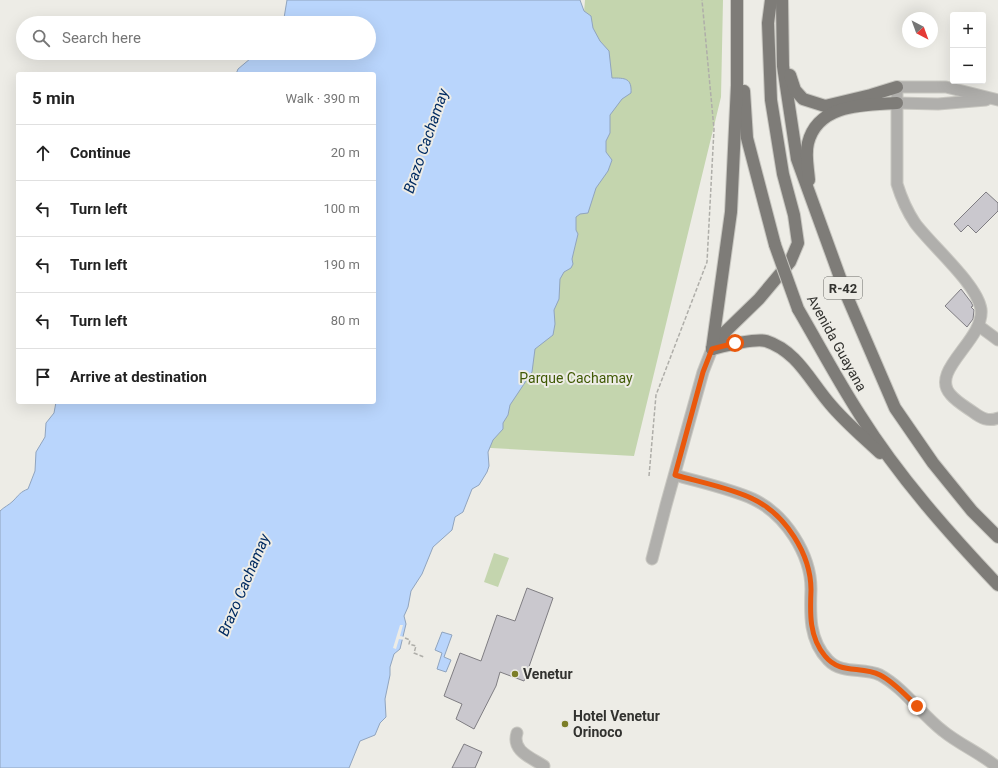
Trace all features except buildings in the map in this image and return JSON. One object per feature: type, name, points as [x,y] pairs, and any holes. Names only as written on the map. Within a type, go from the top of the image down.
[{"type":"main road","name":"Avenida Guayana","points":[[737,0],[747,138],[775,245],[798,310],[860,415],[898,470],[951,536],[998,585]]},
{"type":"main road","points":[[712,349],[731,212],[738,85],[737,0]]},
{"type":"main road","points":[[712,349],[726,331],[759,299],[790,262],[798,243],[794,215],[783,174],[771,100],[768,23],[771,0]]},
{"type":"main road","name":"Avenida Guayana","points":[[782,0],[784,66],[797,159],[846,294],[895,408],[933,463],[972,511],[998,537]]},
{"type":"main road","points":[[784,33],[790,75],[795,90],[803,99],[825,106],[897,87]]},
{"type":"main road","points":[[811,201],[807,156],[808,143],[813,130],[823,120],[849,106],[897,103]]},
{"type":"main road","points":[[712,349],[735,343],[764,340],[782,348],[800,364],[829,404],[898,470]]},
{"type":"street","points":[[997,100],[946,87],[897,87],[897,184],[901,197],[914,222],[969,286],[980,304],[981,311],[979,326],[950,366],[946,376],[947,386],[951,395],[981,418],[990,420],[998,418]]},
{"type":"street","points":[[897,103],[938,104],[997,100]]},
{"type":"street","points":[[979,326],[998,340]]},
{"type":"street","points":[[652,559],[703,372],[712,349]]},
{"type":"street","points":[[675,475],[752,498],[772,512],[786,527],[805,558],[810,577],[811,626],[815,641],[830,662],[842,669],[868,671],[880,675],[917,706],[944,732],[982,755],[998,768]]},
{"type":"street","points":[[517,733],[516,740],[520,750],[544,766]]},
{"type":"path","points":[[649,476],[656,395],[707,262],[714,129],[702,0]]},
{"type":"path","points":[[405,638],[410,640],[409,644],[416,646],[414,653],[424,657]]},
{"type":"green space","name":"Parque Cachamay","points":[[585,0],[723,0],[721,97],[634,456],[472,447],[571,175]]},
{"type":"green space","points":[[494,553],[509,558],[498,587],[484,582]]},
{"type":"water","name":"Brazo Cachamay","points":[[287,0],[580,0],[584,11],[591,16],[593,28],[600,41],[609,51],[612,78],[627,80],[630,84],[631,93],[622,99],[610,115],[610,133],[606,141],[606,152],[612,160],[608,171],[596,188],[588,213],[580,214],[576,217],[576,230],[578,234],[572,259],[573,264],[571,268],[564,272],[560,279],[559,299],[554,310],[555,324],[553,335],[535,349],[532,372],[510,405],[508,415],[503,423],[503,429],[493,440],[488,452],[489,466],[487,472],[479,485],[472,489],[463,512],[455,517],[452,530],[433,547],[422,574],[411,591],[408,607],[404,616],[406,624],[400,649],[394,654],[390,667],[390,675],[385,699],[386,717],[380,723],[375,735],[360,741],[349,768],[0,768],[0,511],[28,489],[35,471],[36,452],[45,437],[46,423],[54,413],[56,404],[376,404],[376,72],[237,72],[238,69],[249,60],[376,60],[376,16],[284,16]]},
{"type":"water","points":[[442,632],[452,635],[444,657],[451,660],[446,672],[437,669],[442,653],[435,650]]},
{"type":"pier","points":[[400,625],[403,625],[400,636],[405,637],[404,640],[399,639],[396,649],[393,648]]},
{"type":"place","name":"Venetur","points":[[515,674]]},
{"type":"place","name":"Hotel Venetur Orinoco","points":[[565,724]]},
{"type":"route","points":[[735,343],[712,349],[703,372],[675,475],[752,498],[780,519],[797,543],[805,558],[811,588],[811,626],[815,641],[824,655],[830,662],[842,669],[868,671],[880,675],[917,706]]}]
